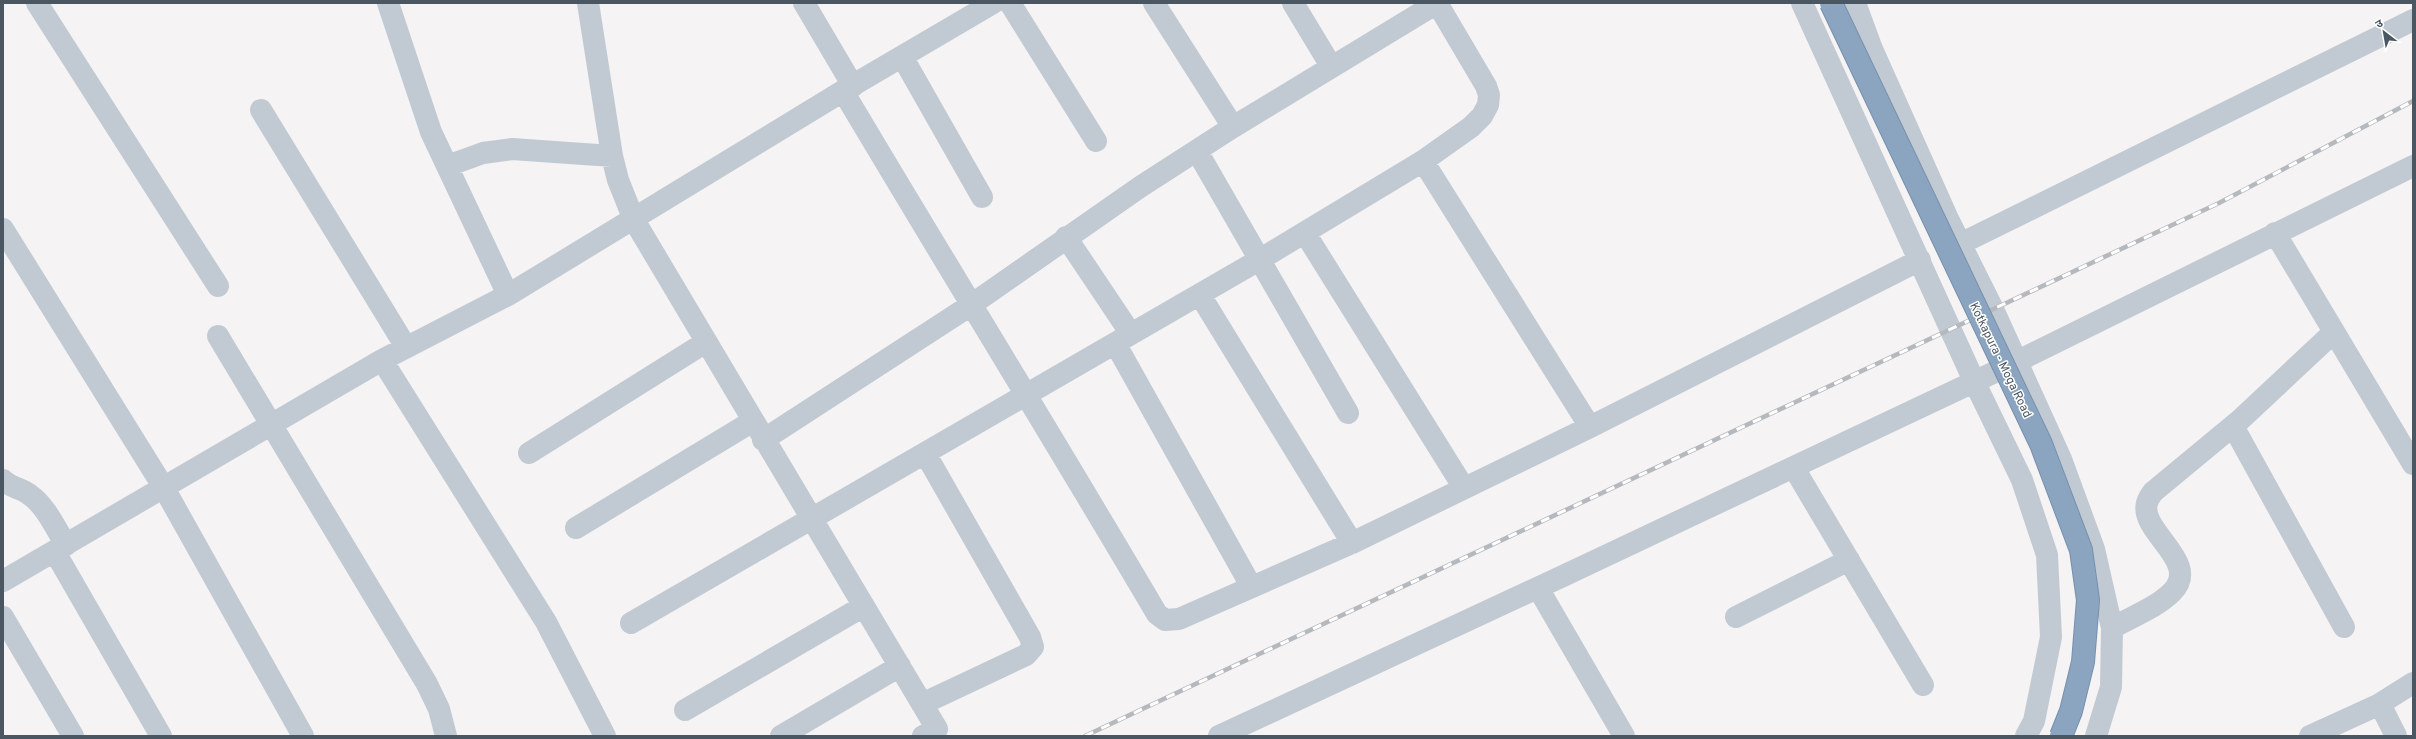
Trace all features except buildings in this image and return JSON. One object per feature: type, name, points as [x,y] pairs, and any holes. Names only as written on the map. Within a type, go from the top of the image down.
[{"type":"highway","name":"Kotkapura - Moga Road","points":[[1830,3],[2041,444],[2081,550],[2088,600],[2083,662],[2071,711],[2061,736]]},
{"type":"street","points":[[37,3],[218,286]]},
{"type":"street","points":[[388,3],[425,117],[508,295]]},
{"type":"street","points":[[588,3],[612,156],[618,180],[634,220],[937,730],[923,736]]},
{"type":"street","points":[[804,3],[848,89],[971,305],[1027,394],[1160,617],[1166,620],[1179,618],[1352,543],[1590,427],[1920,260]]},
{"type":"street","points":[[3,581],[382,360],[508,295],[848,89],[903,58],[967,10],[993,3]]},
{"type":"street","points":[[1010,3],[1096,141]]},
{"type":"street","points":[[1154,3],[1233,127]]},
{"type":"street","points":[[1293,3],[1331,66]]},
{"type":"street","points":[[576,528],[758,431],[971,305],[1066,237],[1233,127],[1331,66],[1437,3],[1486,86],[1489,95],[1488,105],[1482,116],[1471,127],[1423,162],[1200,295],[631,623]]},
{"type":"street","points":[[1802,3],[1974,381],[2022,480],[2047,555],[2051,637],[2034,721],[2026,736]]},
{"type":"street","points":[[1855,3],[1872,49],[1960,244],[1993,309],[2061,459],[2091,541],[2112,628],[2112,687],[2096,736]]},
{"type":"street","points":[[1960,244],[2413,20]]},
{"type":"street","points":[[903,58],[982,197]]},
{"type":"street","points":[[261,110],[406,347]]},
{"type":"street","points":[[447,166],[483,153],[512,149],[612,156]]},
{"type":"street","points":[[1197,151],[1348,413]]},
{"type":"street","points":[[1423,162],[1590,427]]},
{"type":"street","points":[[1219,736],[1794,468],[2016,362],[2413,166]]},
{"type":"street","points":[[3,229],[164,488],[302,736]]},
{"type":"street","points":[[1305,233],[1464,488]]},
{"type":"street","points":[[2275,233],[2413,464]]},
{"type":"street","points":[[1066,237],[1123,339],[1251,586]]},
{"type":"street","points":[[1200,295],[1352,543]]},
{"type":"street","points":[[2112,628],[2159,602],[2180,583],[2181,573],[2176,560],[2149,518],[2146,504],[2153,492],[2233,426],[2334,332]]},
{"type":"street","points":[[218,336],[434,694],[446,736]]},
{"type":"street","points":[[529,453],[706,342]]},
{"type":"street","points":[[382,360],[546,622],[605,736]]},
{"type":"street","points":[[2233,426],[2344,627]]},
{"type":"street","points":[[922,704],[1026,656],[1033,647],[1030,637],[926,453]]},
{"type":"street","points":[[1794,468],[1923,685]]},
{"type":"street","points":[[3,480],[10,486],[29,494],[38,501],[61,548],[161,736]]},
{"type":"street","points":[[1736,617],[1849,560]]},
{"type":"street","points":[[1538,588],[1624,736]]},
{"type":"street","points":[[684,710],[864,606]]},
{"type":"street","points":[[3,617],[73,736]]},
{"type":"street","points":[[781,736],[900,666]]},
{"type":"street","points":[[2310,736],[2380,704],[2413,683]]},
{"type":"street","points":[[2380,704],[2396,736]]},
{"type":"railway","points":[[1085,736],[2219,203],[2413,101]]}]
